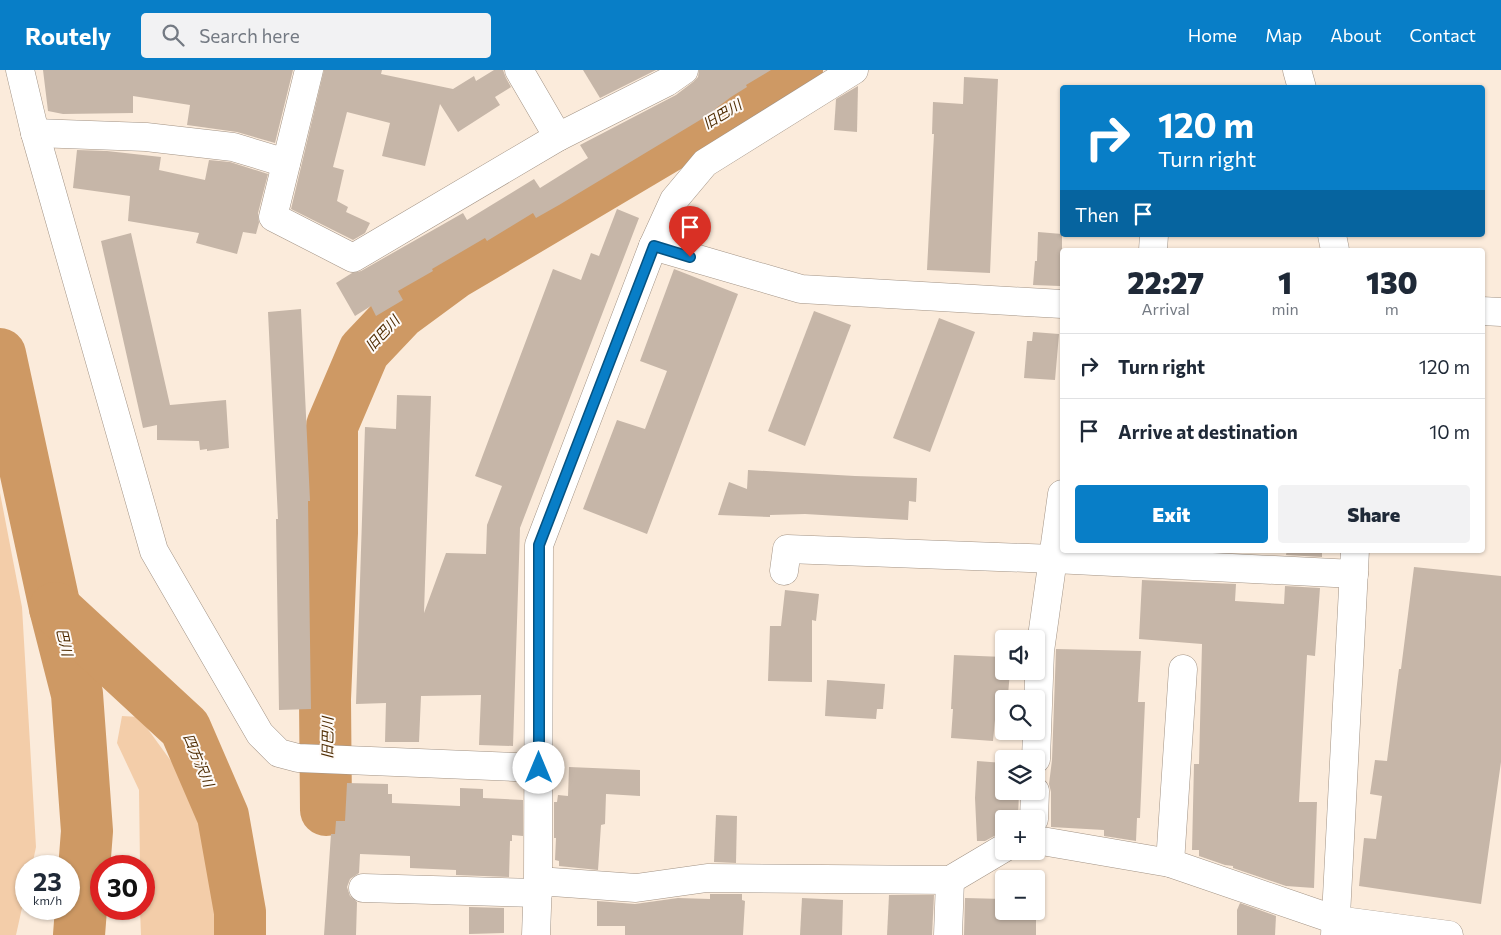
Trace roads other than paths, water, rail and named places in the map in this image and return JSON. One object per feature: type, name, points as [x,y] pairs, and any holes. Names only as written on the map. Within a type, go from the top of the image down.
[{"type":"street","points":[[20,70],[35,132],[154,551],[260,734],[279,752],[298,758],[539,768]]},
{"type":"street","points":[[309,70],[273,217],[353,258],[558,137],[667,82],[684,70]]},
{"type":"street","points":[[519,70],[558,137]]},
{"type":"street","points":[[536,935],[539,768],[539,545],[654,246],[674,200],[705,163],[737,145],[854,70]]},
{"type":"street","points":[[1298,70],[1301,85]]},
{"type":"street","points":[[35,132],[146,137],[233,147],[286,163]]},
{"type":"street","points":[[654,246],[801,290],[1060,304]]},
{"type":"street","points":[[1485,311],[1501,312]]},
{"type":"street","points":[[1036,750],[1040,651],[1060,510]]},
{"type":"street","points":[[784,571],[787,549],[1054,559],[1355,562],[1336,927]]},
{"type":"street","points":[[1170,863],[1183,669]]},
{"type":"street","points":[[1045,842],[1170,863],[1336,927],[1449,935]]},
{"type":"street","points":[[364,888],[636,888],[707,878],[950,880],[995,853]]},
{"type":"street","points":[[948,935],[950,880]]},
{"type":"waterway","name":"旧巴川","points":[[326,810],[325,699],[332,533],[332,426],[364,351],[400,313],[453,274],[797,70]]},
{"type":"waterway","name":"巴川","points":[[0,354],[55,608],[77,694],[87,831],[79,935]]},
{"type":"waterway","name":"四方沢川","points":[[55,608],[185,728],[223,816],[240,912],[240,935]]}]
